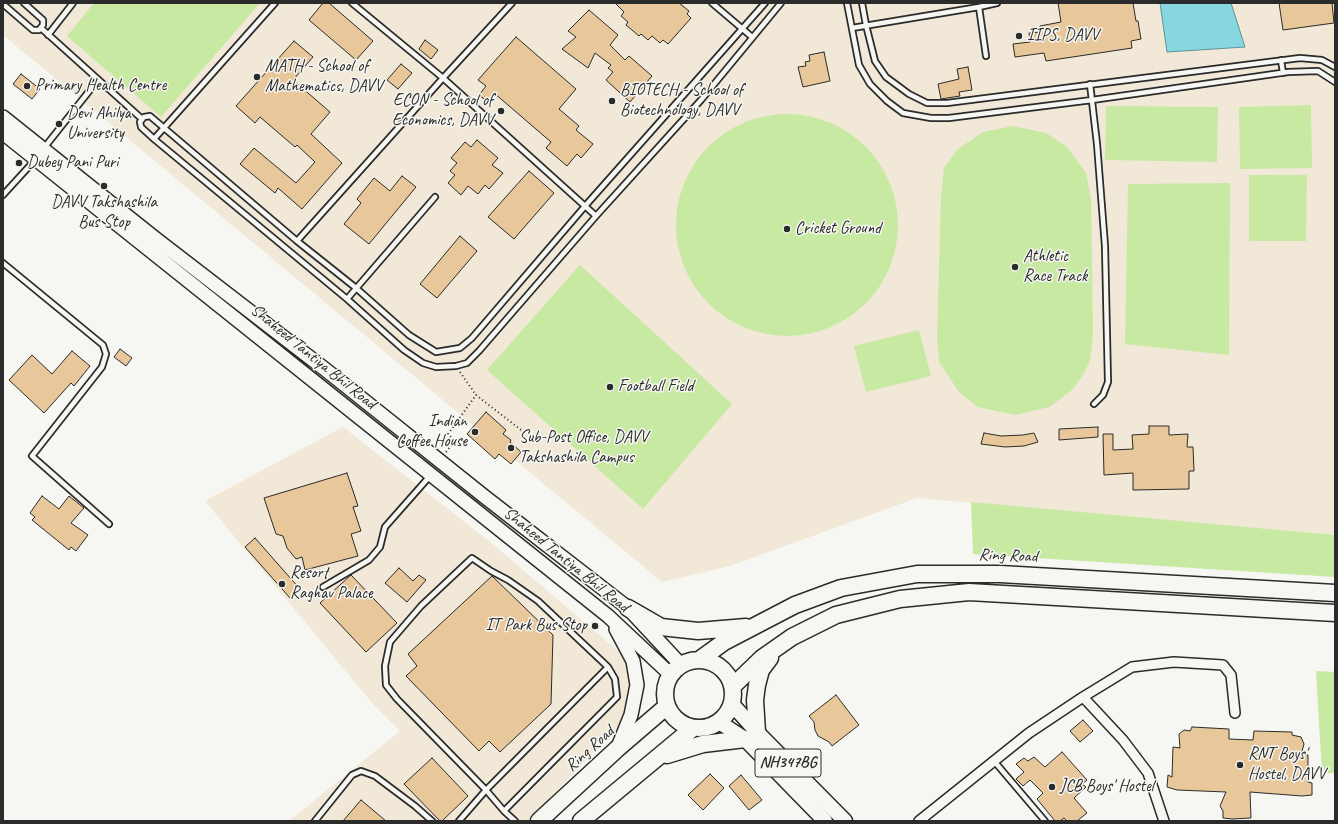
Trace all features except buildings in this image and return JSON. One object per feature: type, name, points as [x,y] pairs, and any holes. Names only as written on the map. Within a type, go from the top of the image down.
[{"type":"highway","name":"Ring Road","points":[[699,660],[724,642],[796,605],[841,588],[917,574],[1000,574],[1335,593]]},
{"type":"highway","points":[[733,686],[762,658],[792,637],[836,615],[900,599],[969,592],[1335,613]]},
{"type":"highway","points":[[655,759],[703,744],[751,736],[757,685],[761,670],[770,659],[792,642],[820,628],[848,616],[900,599]]},
{"type":"highway","points":[[628,608],[660,627],[698,631],[754,627]]},
{"type":"highway","points":[[699,660],[707,661],[720,667],[730,679],[733,686],[734,695],[728,713],[719,722],[707,727],[693,728],[677,720],[671,714],[667,706],[665,690],[676,670],[693,661],[699,660]]},
{"type":"highway","name":"Ring Road","points":[[539,821],[617,749],[667,706]]},
{"type":"highway","points":[[581,821],[693,728]]},
{"type":"main road","points":[[3,116],[156,239],[326,370],[485,497],[628,608],[676,670]]},
{"type":"main road","name":"Shaheed Tantiya Bhil Road","points":[[3,133],[676,670]]},
{"type":"main road","points":[[431,474],[439,460]]},
{"type":"main road","points":[[608,616],[633,661],[637,685],[631,715],[617,749]]},
{"type":"main road","name":"NH347BG","points":[[732,704],[751,736],[824,821]]},
{"type":"main road","name":"NH347BG","points":[[719,722],[751,736],[846,821]]},
{"type":"street","points":[[919,821],[1029,733],[1132,667],[1174,662],[1223,665],[1231,675],[1235,713]]},
{"type":"street","points":[[1083,697],[1123,740],[1148,773],[1164,821]]},
{"type":"lane","points":[[3,4],[33,30],[38,30],[43,25],[43,20],[24,3]]},
{"type":"lane","points":[[48,35],[73,3]]},
{"type":"lane","points":[[154,138],[275,3]]},
{"type":"lane","points":[[352,3],[443,78],[586,205],[596,216]]},
{"type":"lane","points":[[297,242],[512,3]]},
{"type":"lane","points":[[712,3],[752,37]]},
{"type":"lane","points":[[765,3],[586,205],[472,338],[460,348],[436,352],[409,335],[356,288],[297,242],[150,116],[144,117],[140,122],[141,127],[347,299],[404,350],[423,363],[436,367],[456,366],[467,363],[471,359],[596,216],[701,100],[781,3]]},
{"type":"lane","points":[[847,3],[859,65],[870,84],[886,101],[903,113],[931,118],[949,118],[1092,100],[1283,73],[1318,71],[1335,82]]},
{"type":"lane","points":[[862,3],[875,61],[886,77],[909,94],[927,103],[946,103],[1300,58],[1322,60],[1335,67]]},
{"type":"lane","points":[[852,28],[997,3]]},
{"type":"lane","points":[[979,7],[986,56]]},
{"type":"lane","points":[[41,28],[142,119]]},
{"type":"lane","points":[[1282,60],[1283,73]]},
{"type":"lane","points":[[3,195],[35,159],[98,80]]},
{"type":"lane","points":[[1090,84],[1105,246],[1108,382],[1103,395],[1094,404]]},
{"type":"lane","points":[[347,299],[435,197]]},
{"type":"lane","points":[[3,263],[103,345],[106,354],[102,366],[32,456],[109,524]]},
{"type":"lane","points":[[323,587],[369,560],[380,547],[385,528],[431,474]]},
{"type":"lane","points":[[504,811],[617,697],[616,679],[608,667],[538,601],[508,580],[472,558],[421,606],[390,642],[385,666],[386,685],[486,790],[504,811],[515,821]]},
{"type":"lane","points":[[459,821],[486,790],[608,667]]},
{"type":"lane","points":[[994,761],[1045,821]]},
{"type":"lane","points":[[315,821],[352,775],[361,771],[374,776],[415,806],[432,821]]},
{"type":"path","points":[[456,366],[476,395],[525,433]]},
{"type":"path","points":[[439,460],[454,441],[448,434],[476,395]]},
{"type":"shaded area","points":[[3,3],[1335,3],[1335,535],[917,498],[730,566],[662,582],[3,35]]},
{"type":"shaded area","points":[[343,427],[489,541],[625,657],[635,682],[637,707],[528,821],[289,821],[400,731],[372,703],[205,501]]},
{"type":"green space","points":[[94,3],[260,3],[161,117],[67,36]]},
{"type":"green space","points":[[1311,105],[1312,168],[1240,169],[1239,107]]},
{"type":"green space","points":[[1106,106],[1218,107],[1217,162],[1105,160]]},
{"type":"green space","name":"Cricket Ground","points":[[776,114],[798,114],[830,122],[849,132],[866,146],[880,163],[890,182],[896,203],[898,225],[896,247],[890,268],[880,287],[866,304],[849,318],[830,328],[798,336],[776,336],[744,328],[725,318],[701,296],[694,287],[684,268],[676,236],[676,214],[684,182],[694,163],[716,139],[725,132],[744,122]]},
{"type":"green space","name":"Athletic Race Track","points":[[1013,126],[1046,133],[1068,148],[1086,173],[1091,199],[1093,335],[1090,361],[1083,375],[1071,391],[1049,407],[1015,415],[978,407],[959,392],[939,362],[937,338],[941,197],[944,168],[958,149],[983,132]]},
{"type":"green space","points":[[1249,175],[1307,175],[1306,241],[1249,241]]},
{"type":"green space","points":[[1230,183],[1229,355],[1125,344],[1128,184]]},
{"type":"green space","name":"Football Field","points":[[580,265],[732,404],[643,509],[487,370]]},
{"type":"green space","points":[[919,330],[931,376],[866,392],[854,346]]},
{"type":"green space","points":[[971,502],[1335,535],[1335,577],[973,554]]},
{"type":"green space","points":[[1316,671],[1335,672],[1335,773],[1322,773]]},
{"type":"water","points":[[1160,3],[1231,3],[1245,47],[1167,52]]},
{"type":"place","name":"IIPS, DAVV","points":[[1019,36]]},
{"type":"place","name":"MATH - School of Mathematics, DAVV","points":[[257,77]]},
{"type":"place","name":"Primary Health Centre","points":[[27,86]]},
{"type":"place","name":"BIOTECH - School of Biotechnology, DAVV","points":[[612,101]]},
{"type":"place","name":"ECON - School of Economics, DAVV","points":[[501,111]]},
{"type":"place","name":"Devi Ahilya University","points":[[59,124]]},
{"type":"place","name":"Dubey Pani Puri","points":[[19,163]]},
{"type":"place","name":"DAVV Takshashila Bus Stop","points":[[104,186]]},
{"type":"place","name":"Cricket Ground","points":[[787,229]]},
{"type":"place","name":"Athletic Race Track","points":[[1015,267]]},
{"type":"place","name":"Football Field","points":[[610,387]]},
{"type":"place","name":"Indian Coffee House","points":[[475,432]]},
{"type":"place","name":"Sub-Post Office, DAVV Takshashila Campus","points":[[511,448]]},
{"type":"place","name":"Resort Raghav Palace","points":[[282,584]]},
{"type":"place","name":"IT Park Bus Stop","points":[[595,626]]},
{"type":"place","name":"RNT Boys' Hostel, DAVV","points":[[1240,765]]},
{"type":"place","name":"JCB Boys' Hostel","points":[[1052,787]]}]
